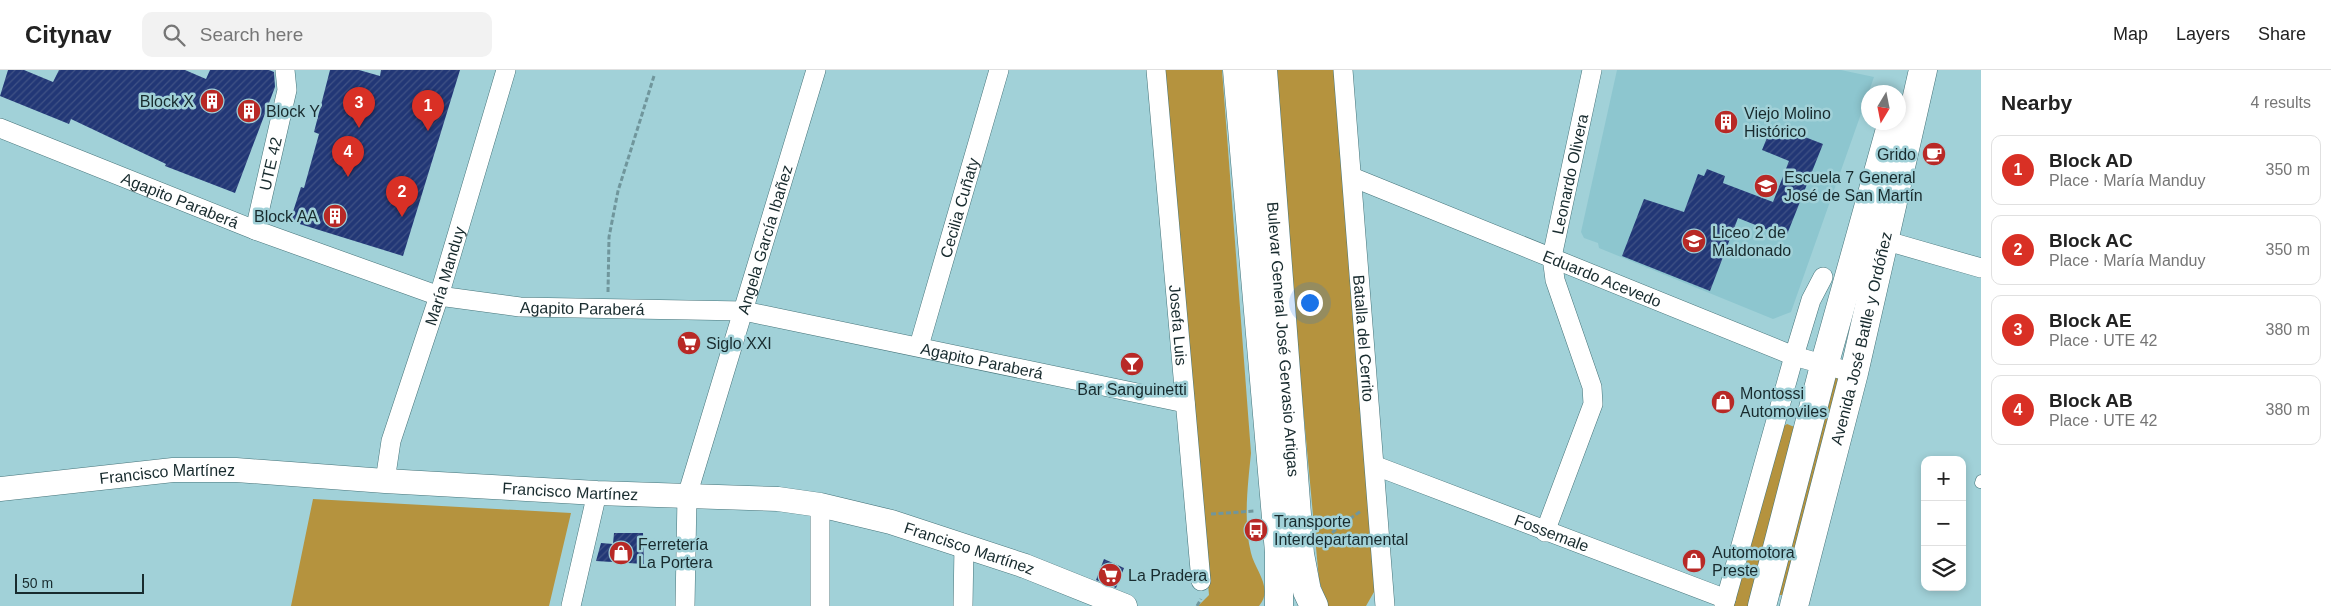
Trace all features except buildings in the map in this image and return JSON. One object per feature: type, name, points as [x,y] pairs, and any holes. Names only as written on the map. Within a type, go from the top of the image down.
[{"type":"main road","name":"Bulevar General José Gervasio Artigas","points":[[1237,70],[1275,510],[1279,606]]},
{"type":"main road","name":"Bulevar General José Gervasio Artigas","points":[[1263,70],[1301,563],[1307,591],[1314,606]]},
{"type":"main road","points":[[1901,85],[1904,70]]},
{"type":"main road","name":"Avenida José Batlle y Ordóñez","points":[[1764,605],[1824,366],[1872,236],[1923,70]]},
{"type":"main road","name":"Avenida José Batlle y Ordóñez","points":[[1794,606],[1854,374],[1872,236],[1891,130]]},
{"type":"street","name":"UTE 42","points":[[255,230],[287,90],[285,70]]},
{"type":"street","name":"María Manduy","points":[[386,481],[391,441],[439,296],[506,70]]},
{"type":"street","name":"Angela García Ibañez","points":[[686,606],[687,496],[816,70]]},
{"type":"street","name":"Cecilia Cuñaty","points":[[919,346],[999,70]]},
{"type":"street","name":"Josefa Luis","points":[[1156,70],[1202,581]]},
{"type":"street","name":"Batalla del Cerrito","points":[[1343,70],[1376,466],[1385,606]]},
{"type":"street","name":"Leonardo Olivera","points":[[1545,532],[1593,404],[1592,387],[1555,280],[1552,257],[1592,70]]},
{"type":"street","name":"Agapito Paraberá","points":[[0,128],[255,230],[439,296],[520,306],[744,311],[1186,403]]},
{"type":"street","name":"Eduardo Acevedo","points":[[1352,177],[1794,356],[1854,374]]},
{"type":"street","points":[[1872,236],[1981,268]]},
{"type":"street","points":[[1725,603],[1794,356],[1812,300],[1824,277]]},
{"type":"street","name":"Fossemale","points":[[1376,466],[1725,603]]},
{"type":"street","name":"Francisco Martínez","points":[[0,488],[181,470],[236,470],[597,493],[778,499],[820,505],[891,522],[964,545],[1095,600],[1125,606]]},
{"type":"street","points":[[571,606],[597,493]]},
{"type":"street","points":[[820,505],[820,606]]},
{"type":"street","points":[[963,606],[964,545]]},
{"type":"path","points":[[607,308],[609,237],[618,192],[654,76]]},
{"type":"path","points":[[1301,563],[1341,525],[1378,500]]},
{"type":"path","points":[[1196,515],[1275,510]]},
{"type":"shaded area","points":[[1164,70],[1222,70],[1251,453],[1247,529],[1251,553],[1265,593],[1259,606],[1198,606],[1209,595]]},
{"type":"shaded area","points":[[1272,70],[1335,70],[1378,585],[1366,606],[1327,606],[1319,580]]},
{"type":"shaded area","points":[[1617,70],[1841,70],[1874,77],[1871,85],[1861,85],[1861,114],[1791,312],[1773,319],[1599,248],[1598,243],[1584,238],[1581,232]]},
{"type":"shaded area","points":[[1833,378],[1840,378],[1783,595],[1779,595]]},
{"type":"shaded area","points":[[1787,424],[1797,428],[1752,606],[1729,606],[1781,428]]},
{"type":"shaded area","points":[[313,499],[571,513],[549,606],[291,606]]},
{"type":"place","name":"Block X","points":[[212,101]]},
{"type":"place","name":"Block Y","points":[[249,111]]},
{"type":"place","name":"Viejo Molino Histórico","points":[[1726,122]]},
{"type":"place","name":"Block AE","points":[[359,128]]},
{"type":"place","name":"Block AD","points":[[428,131]]},
{"type":"place","name":"Grido","points":[[1934,154]]},
{"type":"place","name":"Block AB","points":[[348,177]]},
{"type":"place","name":"Escuela 7 General José de San Martín","points":[[1766,186]]},
{"type":"place","name":"Block AA","points":[[335,216]]},
{"type":"place","name":"Block AC","points":[[402,217]]},
{"type":"place","name":"Liceo 2 de Maldonado","points":[[1694,241]]},
{"type":"place","name":"Siglo XXI","points":[[689,343]]},
{"type":"place","name":"Bar Sanguinetti","points":[[1132,364]]},
{"type":"place","name":"Montossi Automoviles","points":[[1723,402]]},
{"type":"place","name":"Transporte Interdepartamental","points":[[1256,530]]},
{"type":"place","name":"Ferretería La Portera","points":[[621,553]]},
{"type":"place","name":"Automotora Preste","points":[[1694,561]]},
{"type":"place","name":"La Pradera","points":[[1110,575]]}]
